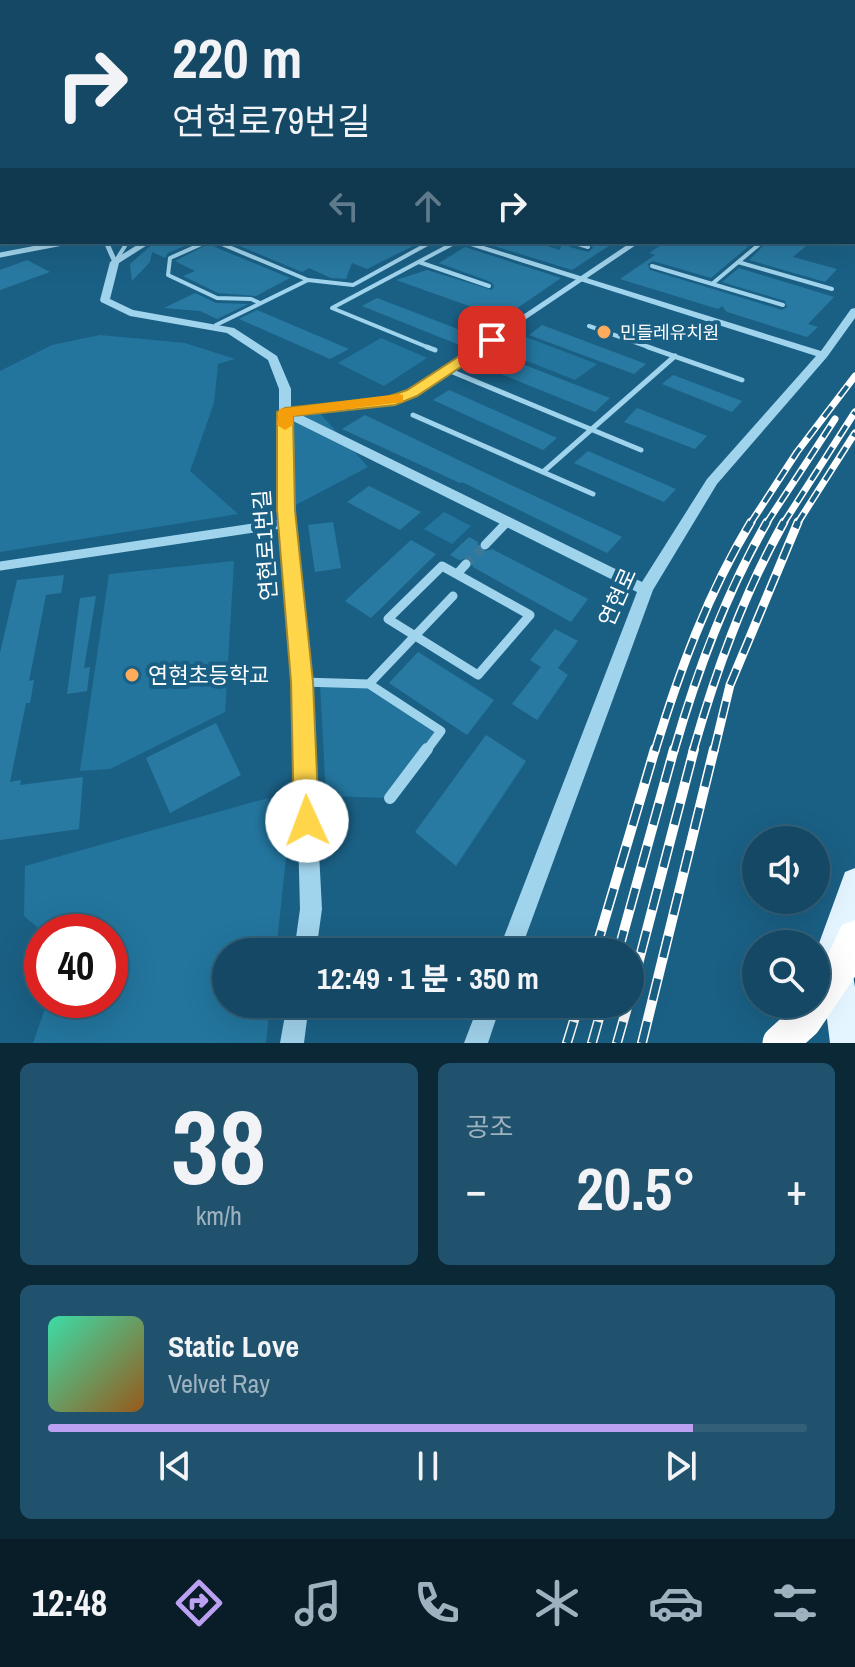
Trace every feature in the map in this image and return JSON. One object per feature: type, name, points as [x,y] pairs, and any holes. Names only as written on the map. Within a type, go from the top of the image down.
[{"type":"highway","points":[[780,1043],[804,1021],[849,951]]},
{"type":"main road","points":[[847,1043],[833,946],[855,882]]},
{"type":"street","points":[[0,255],[58,244]]},
{"type":"street","points":[[107,244],[115,262],[145,244]]},
{"type":"street","points":[[466,244],[823,355]]},
{"type":"street","points":[[285,412],[390,402],[412,393],[633,244]]},
{"type":"street","name":"연현로1번길","points":[[115,262],[105,300],[116,308],[161,319],[216,325],[240,335],[273,358],[285,389],[287,523],[302,682],[311,909],[307,938]]},
{"type":"street","name":"연현로","points":[[514,938],[645,590],[712,482],[823,355],[836,333],[855,311]]},
{"type":"street","points":[[836,333],[855,321]]},
{"type":"street","points":[[285,412],[645,590]]},
{"type":"street","points":[[485,545],[508,521]]},
{"type":"street","points":[[0,566],[287,523]]},
{"type":"street","points":[[457,574],[466,564]]},
{"type":"street","points":[[442,566],[457,574],[530,615],[478,675],[388,619],[442,566]]},
{"type":"street","points":[[369,684],[453,596]]},
{"type":"street","points":[[302,682],[369,684],[441,731],[390,798]]},
{"type":"street","points":[[292,1043],[296,1018]]},
{"type":"street","points":[[476,1043],[485,1018]]},
{"type":"lane","points":[[115,262],[124,244]]},
{"type":"lane","points":[[202,244],[170,258],[168,275],[217,298],[251,299],[260,303]]},
{"type":"lane","points":[[222,244],[308,280],[353,285],[427,244]]},
{"type":"lane","points":[[435,350],[332,308],[455,244]]},
{"type":"lane","points":[[578,244],[588,247]]},
{"type":"lane","points":[[712,284],[760,244]]},
{"type":"lane","points":[[419,262],[489,286]]},
{"type":"lane","points":[[738,262],[832,289]]},
{"type":"lane","points":[[652,266],[783,305]]},
{"type":"lane","points":[[216,325],[308,280]]},
{"type":"lane","points":[[589,326],[742,380]]},
{"type":"lane","points":[[543,472],[675,356]]},
{"type":"lane","points":[[448,370],[641,450]]},
{"type":"lane","points":[[413,415],[593,494]]},
{"type":"shaded area","points":[[100,335],[185,343],[235,359],[218,364],[214,403],[190,471],[238,514],[0,552],[0,371],[52,345]]},
{"type":"shaded area","points":[[523,336],[597,364],[575,380],[499,350]]},
{"type":"shaded area","points":[[381,338],[427,358],[384,386],[338,363]]},
{"type":"shaded area","points":[[316,409],[368,467],[286,510],[285,412]]},
{"type":"shaded area","points":[[444,512],[471,526],[452,544],[424,529]]},
{"type":"shaded area","points":[[234,561],[225,712],[110,769],[80,771],[109,574]]},
{"type":"shaded area","points":[[320,683],[369,684],[441,731],[390,798],[326,796]]},
{"type":"shaded area","points":[[268,798],[286,857],[277,938],[212,938],[212,1018],[269,1018],[266,1043],[33,1043],[42,1018],[128,1018],[128,914],[24,914],[25,866]]},
{"type":"building","points":[[153,244],[189,244],[168,253],[165,258],[152,252],[150,262],[132,281],[130,264]]},
{"type":"building","points":[[213,244],[290,278],[256,296],[218,293],[183,276],[195,271],[175,261]]},
{"type":"building","points":[[235,244],[417,244],[367,269],[352,263],[346,279],[331,278],[309,268],[302,272]]},
{"type":"building","points":[[488,244],[540,244],[560,250],[562,244],[568,244],[588,252],[593,248],[590,244],[612,244],[572,270]]},
{"type":"building","points":[[663,244],[750,245],[711,278],[653,261],[648,264],[650,270],[782,310],[787,307],[785,301],[722,282],[739,268],[834,297],[808,324],[818,327],[807,337],[727,312],[722,306],[718,309],[620,279],[655,255],[649,253]]},
{"type":"building","points":[[765,244],[809,244],[793,257],[837,269],[825,282],[749,260]]},
{"type":"building","points":[[465,247],[561,278],[503,318],[396,280],[427,270],[492,290],[494,286],[491,282],[439,263]]},
{"type":"building","points":[[27,260],[50,272],[0,290],[0,270]]},
{"type":"building","points":[[195,293],[216,303],[248,304],[217,319],[200,311],[164,308]]},
{"type":"building","points":[[377,298],[476,336],[462,346],[362,306]]},
{"type":"building","points":[[257,310],[349,349],[330,359],[239,319]]},
{"type":"building","points":[[542,325],[646,364],[634,374],[529,335]]},
{"type":"building","points":[[499,355],[610,398],[595,412],[483,367]]},
{"type":"building","points":[[673,375],[742,401],[732,412],[662,384]]},
{"type":"building","points":[[449,390],[557,438],[543,450],[433,400]]},
{"type":"building","points":[[637,408],[707,436],[695,449],[624,422]]},
{"type":"building","points":[[365,415],[622,537],[607,553],[462,482],[342,429]]},
{"type":"building","points":[[588,451],[676,489],[664,502],[574,463]]},
{"type":"building","points":[[369,486],[421,512],[400,530],[347,502]]},
{"type":"building","points":[[333,522],[341,568],[315,572],[308,525]]},
{"type":"building","points":[[469,537],[478,542],[482,552],[492,549],[588,599],[571,622],[473,567],[470,558],[459,560],[450,555]]},
{"type":"building","points":[[411,540],[436,554],[371,618],[345,601]]},
{"type":"building","points":[[64,575],[61,593],[46,595],[29,681],[34,680],[30,703],[26,703],[10,782],[21,780],[20,785],[83,777],[79,829],[0,840],[0,653],[17,580]]},
{"type":"building","points":[[96,596],[84,668],[90,667],[87,691],[67,694],[80,598]]},
{"type":"building","points":[[555,629],[578,641],[558,668],[568,675],[537,720],[512,704],[541,667],[530,660]]},
{"type":"building","points":[[418,652],[494,700],[467,735],[389,683]]},
{"type":"building","points":[[216,723],[241,775],[170,813],[146,758]]},
{"type":"building","points":[[486,735],[526,761],[456,866],[415,832]]},
{"type":"tunnel","points":[[466,564],[485,545]]},
{"type":"railway","points":[[750,524],[797,452],[855,376]]},
{"type":"railway","points":[[783,524],[855,412]]},
{"type":"railway","points":[[766,524],[835,419]]},
{"type":"railway","points":[[797,523],[855,433]]},
{"type":"railway","points":[[655,751],[696,634],[721,577],[751,522]]},
{"type":"railway","points":[[674,751],[713,634],[767,522]]},
{"type":"railway","points":[[693,751],[732,634],[784,522]]},
{"type":"railway","points":[[714,751],[730,685],[797,523]]},
{"type":"railway","points":[[599,938],[655,749]]},
{"type":"railway","points":[[622,938],[674,749]]},
{"type":"railway","points":[[644,941],[694,749]]},
{"type":"railway","points":[[642,1043],[714,749]]},
{"type":"railway","points":[[567,1043],[575,1018]]},
{"type":"railway","points":[[592,1043],[599,1018]]},
{"type":"railway","points":[[617,1043],[624,1018]]},
{"type":"slow traffic","points":[[285,425],[285,412],[390,402],[398,398]]},
{"type":"place","name":"민들레유치원","points":[[604,332]]},
{"type":"place","name":"연현초등학교","points":[[132,675]]},
{"type":"route","points":[[307,821],[302,682],[286,510],[285,412],[390,402],[412,393],[492,340]]}]
